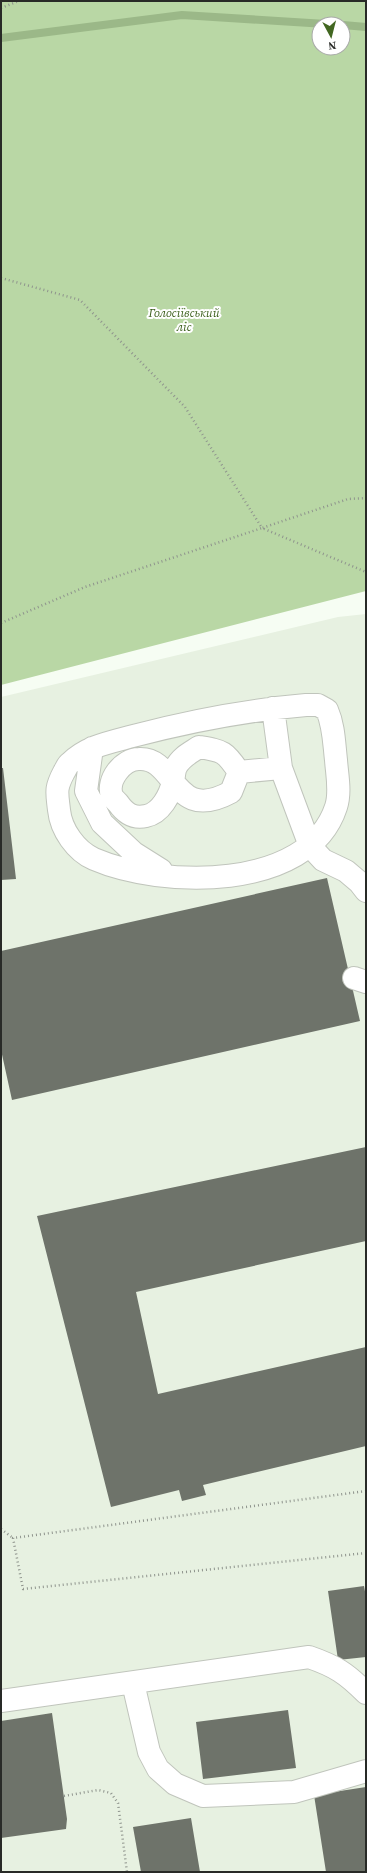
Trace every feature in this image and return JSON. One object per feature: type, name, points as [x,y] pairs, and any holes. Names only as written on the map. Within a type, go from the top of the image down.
[{"type":"lane","points":[[318,705],[328,710],[332,722],[339,791],[336,807],[328,823],[310,846],[283,862],[256,871],[215,878],[174,878],[118,867],[92,858],[71,841],[59,814],[56,786],[69,763],[92,748],[201,720],[273,708],[318,705]]},
{"type":"lane","points":[[273,708],[281,768],[310,846],[323,860],[346,871],[360,882],[366,892]]},
{"type":"lane","points":[[199,747],[220,750],[230,758],[239,772],[231,792],[217,799],[202,801],[184,795],[173,782],[175,768],[182,758],[199,747]]},
{"type":"lane","points":[[92,748],[86,791],[102,823],[134,853],[174,878]]},
{"type":"lane","points":[[239,772],[281,768]]},
{"type":"lane","points":[[1,1701],[309,1657],[331,1665],[352,1679],[366,1693]]},
{"type":"lane","points":[[133,1683],[149,1752],[158,1769],[175,1784],[203,1796],[294,1792],[366,1771]]},
{"type":"path","points":[[1,8],[19,1]]},
{"type":"path","points":[[1,278],[80,300],[185,408],[262,528],[366,572]]},
{"type":"path","points":[[1,623],[85,587],[348,499],[366,498]]},
{"type":"path","points":[[13,1538],[366,1491]]},
{"type":"path","points":[[1,1529],[13,1538],[23,1590],[366,1553]]},
{"type":"path","points":[[64,1796],[98,1790],[111,1793],[118,1803],[127,1872]]},
{"type":"shaded area","points":[[366,614],[366,1872],[1,1872],[1,697],[338,617]]},
{"type":"green space","name":"Голосіївський ліс","points":[[1,1],[366,1],[366,591],[1,685]]},
{"type":"building","points":[[1,768],[3,768],[16,879],[1,880]]},
{"type":"building","points":[[327,878],[360,1021],[12,1100],[1,1050],[1,951]]},
{"type":"building","points":[[366,1147],[366,1241],[136,1292],[158,1394],[366,1347],[366,1446],[203,1485],[206,1495],[182,1501],[179,1490],[111,1507],[37,1216]]},
{"type":"building","points":[[364,1586],[366,1597],[366,1657],[338,1660],[328,1591]]},
{"type":"building","points":[[288,1710],[296,1768],[203,1779],[196,1722]]},
{"type":"building","points":[[52,1713],[67,1819],[66,1829],[1,1838],[1,1721]]},
{"type":"building","points":[[366,1787],[366,1872],[326,1872],[314,1795]]},
{"type":"building","points":[[191,1818],[200,1872],[141,1872],[133,1827]]},
{"type":"waterway","points":[[1,38],[182,15],[311,23]]},
{"type":"waterway","points":[[351,26],[366,27]]}]
